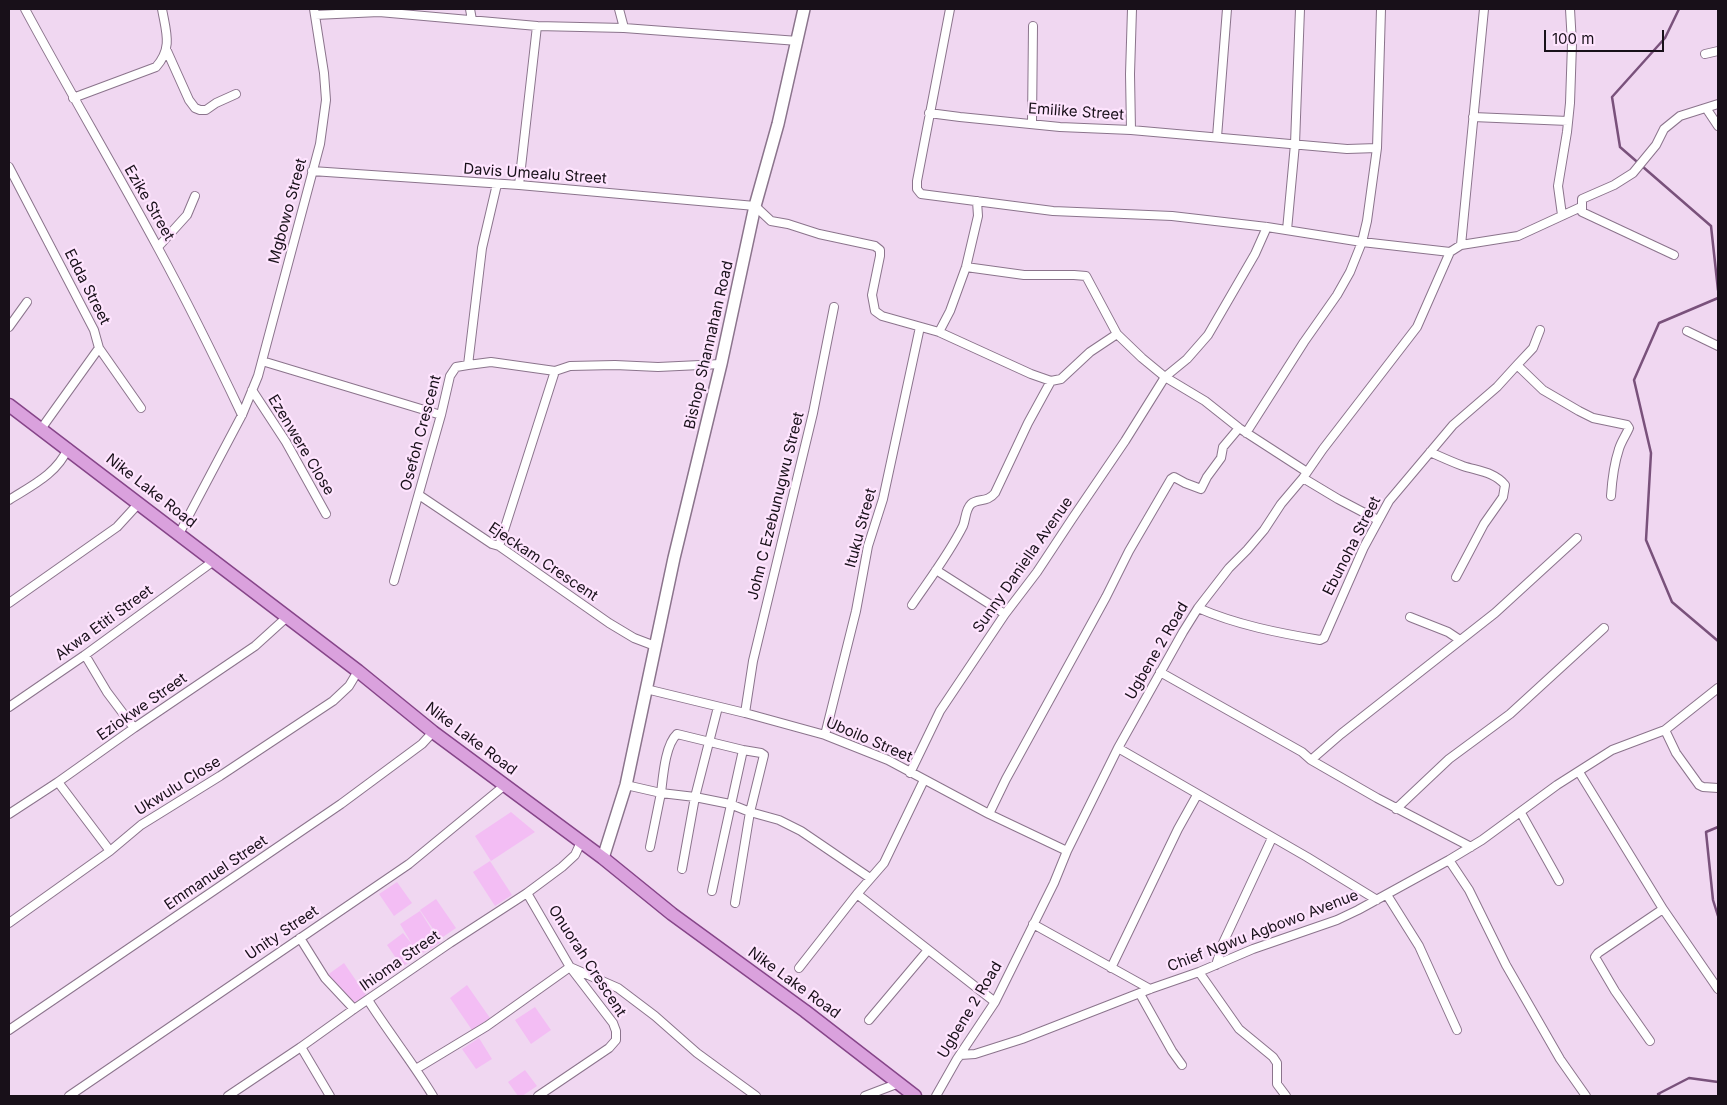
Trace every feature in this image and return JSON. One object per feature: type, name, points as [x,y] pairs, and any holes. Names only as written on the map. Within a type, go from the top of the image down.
[{"type":"main road","name":"Bishop Shannahan Road","points":[[603,858],[626,785],[655,646],[721,364],[755,206],[778,124],[804,9]]},
{"type":"main road","name":"Nike Lake Road","points":[[9,404],[215,560],[433,732],[603,858],[672,914],[805,1011],[916,1096]]},
{"type":"street","name":"Ezike Street","points":[[25,9],[73,98],[158,247],[204,335],[242,414]]},
{"type":"street","points":[[73,98],[156,67],[167,51],[168,39],[162,9]]},
{"type":"street","points":[[470,9],[472,20]]},
{"type":"street","points":[[620,9],[624,28]]},
{"type":"street","points":[[950,9],[929,113],[917,189],[921,194],[1053,211],[1172,216],[1267,226],[1362,242],[1450,252],[1462,245],[1518,236],[1581,207]]},
{"type":"street","name":"Emilike Street","points":[[929,113],[1068,128],[1132,130],[1130,74],[1132,9]]},
{"type":"street","points":[[1217,136],[1227,9]]},
{"type":"street","points":[[1287,230],[1295,144],[1300,9]]},
{"type":"street","points":[[1246,433],[1304,342],[1337,295],[1350,272],[1362,242],[1367,222],[1377,148],[1381,9]]},
{"type":"street","points":[[1462,245],[1484,9]]},
{"type":"street","points":[[1562,215],[1558,186],[1568,121],[1572,44],[1570,9]]},
{"type":"street","points":[[314,12],[379,12],[537,26],[624,28],[798,41]]},
{"type":"street","name":"Mgbowo Street","points":[[179,534],[242,414],[252,390],[262,361],[320,144],[326,100],[324,73],[314,12]]},
{"type":"street","points":[[519,186],[537,26]]},
{"type":"street","points":[[1032,124],[1033,26]]},
{"type":"street","points":[[167,51],[189,100],[195,108],[206,110],[216,102],[236,94]]},
{"type":"street","points":[[1706,54],[1718,51]]},
{"type":"street","points":[[1674,255],[1582,212],[1582,199],[1614,185],[1633,173],[1656,145],[1664,130],[1680,116],[1718,104]]},
{"type":"street","points":[[1706,108],[1718,126]]},
{"type":"street","points":[[1473,117],[1568,121]]},
{"type":"street","points":[[1132,130],[1217,136],[1347,149],[1377,148]]},
{"type":"street","name":"Edda Street","points":[[9,166],[94,330],[99,348],[41,429]]},
{"type":"street","name":"Davis Umealu Street","points":[[312,171],[497,184],[755,206]]},
{"type":"street","points":[[9,185],[15,178]]},
{"type":"street","points":[[497,184],[482,248],[468,365],[490,362],[554,371],[570,366],[615,365],[658,367],[721,364]]},
{"type":"street","points":[[158,247],[187,215],[195,196]]},
{"type":"street","points":[[939,332],[950,311],[966,267],[978,216],[977,201]]},
{"type":"street","points":[[755,206],[771,221],[875,246],[880,250],[872,295],[875,311],[882,316],[939,332],[1031,374],[1051,381],[1061,379],[1090,352],[1117,334]]},
{"type":"street","name":"Sunny Daniella Avenue","points":[[910,772],[940,711],[1004,614],[1037,572],[1165,377],[1187,359],[1208,335],[1255,254],[1267,226]]},
{"type":"street","name":"Ugbene 2 Road","points":[[936,1096],[995,1002],[1118,748],[1198,608],[1229,568],[1264,530],[1281,504],[1417,327],[1450,252]]},
{"type":"street","points":[[966,267],[1024,275],[1086,276],[1117,334],[1142,358],[1165,377],[1205,402],[1338,500],[1378,520]]},
{"type":"street","points":[[9,327],[26,302]]},
{"type":"street","name":"John C Ezebunugwu Street","points":[[744,713],[753,661],[813,413],[834,306]]},
{"type":"street","name":"Ituku Street","points":[[825,735],[856,611],[868,546],[883,499],[920,327]]},
{"type":"street","name":"Ebunoha Street","points":[[1198,608],[1218,616],[1270,631],[1320,640],[1324,638],[1352,572],[1389,501],[1453,425],[1497,387],[1533,348],[1540,330]]},
{"type":"street","points":[[1687,331],[1718,346]]},
{"type":"street","points":[[99,348],[141,408]]},
{"type":"street","points":[[262,361],[441,415]]},
{"type":"street","name":"Osefoh Crescent","points":[[394,581],[419,496],[450,376],[456,367],[468,365]]},
{"type":"street","points":[[1517,365],[1542,390],[1579,411],[1592,418],[1627,425],[1629,428],[1620,446],[1615,464],[1611,496]]},
{"type":"street","points":[[500,546],[554,371]]},
{"type":"street","points":[[912,605],[964,524],[967,510],[971,504],[988,500],[995,493],[1031,416],[1051,381]]},
{"type":"street","name":"Ezenwere Close","points":[[252,390],[286,442],[326,514]]},
{"type":"street","points":[[989,814],[1129,551],[1171,479],[1174,477],[1201,489],[1221,458],[1224,447],[1239,428]]},
{"type":"street","points":[[9,500],[54,469],[63,460],[68,448]]},
{"type":"street","points":[[1430,452],[1493,475],[1505,485],[1503,498],[1484,524],[1456,576]]},
{"type":"street","name":"Ejeckam Crescent","points":[[419,496],[492,544],[500,546],[609,624],[634,638],[655,646]]},
{"type":"street","points":[[9,603],[117,527],[139,503]]},
{"type":"street","points":[[1311,760],[1341,734],[1495,613],[1577,538]]},
{"type":"street","name":"Akwa Etiti Street","points":[[9,707],[215,560]]},
{"type":"street","points":[[936,570],[1004,614]]},
{"type":"street","name":"Eziokwe Street","points":[[10,811],[58,782],[255,646],[287,617]]},
{"type":"street","points":[[1410,617],[1448,632],[1460,640]]},
{"type":"street","points":[[1396,809],[1450,759],[1510,714],[1604,628]]},
{"type":"street","points":[[84,655],[107,692],[134,728]]},
{"type":"street","name":"Ukwulu Close","points":[[9,923],[110,852],[141,825],[220,776],[333,701],[350,686],[358,671]]},
{"type":"street","points":[[1160,672],[1302,752],[1311,760],[1396,809],[1471,846]]},
{"type":"street","name":"Chief Ngwu Agbowo Avenue","points":[[957,1060],[960,1055],[975,1054],[1022,1039],[1270,943],[1337,920],[1450,860],[1521,813],[1557,785],[1612,750],[1665,730],[1718,688]]},
{"type":"street","name":"Uboilo Street","points":[[646,689],[825,735],[888,760],[989,814],[1068,852]]},
{"type":"street","points":[[682,869],[695,797],[718,707]]},
{"type":"street","points":[[1665,730],[1676,753],[1699,786],[1718,788]]},
{"type":"street","name":"Emmanuel Street","points":[[9,1030],[342,804],[422,744],[433,732]]},
{"type":"street","points":[[650,847],[665,763],[672,739],[677,734],[709,743],[761,753],[764,755],[750,812],[735,903]]},
{"type":"street","points":[[1118,748],[1307,857],[1377,900]]},
{"type":"street","points":[[712,891],[743,750]]},
{"type":"street","points":[[1579,772],[1663,909],[1718,990]]},
{"type":"street","points":[[798,968],[884,863],[924,780]]},
{"type":"street","points":[[58,782],[110,852]]},
{"type":"street","name":"Unity Street","points":[[68,1096],[409,864],[505,785]]},
{"type":"street","points":[[626,785],[661,793],[730,804],[779,820],[801,831],[870,878]]},
{"type":"street","points":[[1112,968],[1178,829],[1197,795]]},
{"type":"street","points":[[1521,813],[1559,881]]},
{"type":"street","points":[[1216,965],[1223,943],[1272,838]]},
{"type":"street","name":"Ihioma Street","points":[[228,1096],[450,943],[527,893],[575,855],[581,842]]},
{"type":"street","points":[[1450,860],[1469,890],[1506,965],[1560,1059],[1584,1096]]},
{"type":"street","name":"Onuorah Crescent","points":[[527,893],[570,966],[613,1023],[616,1040],[600,1055],[538,1096]]},
{"type":"street","points":[[857,894],[995,1002]]},
{"type":"street","points":[[1387,895],[1419,946],[1458,1030]]},
{"type":"street","points":[[1650,1041],[1615,991],[1596,957],[1598,953],[1663,909]]},
{"type":"street","points":[[1033,924],[1150,989]]},
{"type":"street","points":[[300,938],[325,978],[354,1009]]},
{"type":"street","points":[[869,1020],[928,950]]},
{"type":"street","points":[[416,1069],[487,1026],[570,966],[618,988],[756,1096]]},
{"type":"street","points":[[1199,972],[1239,1029],[1273,1057],[1277,1063],[1277,1084],[1286,1096]]},
{"type":"street","points":[[1140,994],[1172,1052],[1182,1065]]},
{"type":"street","points":[[368,1000],[433,1096]]},
{"type":"street","points":[[301,1047],[330,1096]]},
{"type":"street","points":[[865,1096],[899,1082]]},
{"type":"shaded area","points":[[511,812],[535,832],[491,861],[475,836]]},
{"type":"shaded area","points":[[490,861],[512,895],[495,906],[473,872]]},
{"type":"shaded area","points":[[397,882],[412,903],[394,916],[379,894]]},
{"type":"shaded area","points":[[436,899],[456,928],[440,939],[420,910]]},
{"type":"shaded area","points":[[420,911],[440,943],[402,967],[387,945],[403,933],[412,944],[400,924]]},
{"type":"shaded area","points":[[344,963],[366,995],[348,1007],[326,976]]},
{"type":"shaded area","points":[[467,985],[490,1018],[472,1030],[450,998]]},
{"type":"shaded area","points":[[535,1007],[551,1030],[531,1044],[515,1020]]},
{"type":"shaded area","points":[[479,1038],[492,1059],[476,1069],[462,1049]]},
{"type":"shaded area","points":[[525,1070],[537,1086],[522,1096],[518,1096],[508,1082]]},
{"type":"waterway","points":[[1679,9],[1665,38],[1612,97],[1620,147],[1711,226],[1718,290]]},
{"type":"waterway","points":[[1718,298],[1659,323],[1634,380],[1651,453],[1646,540],[1672,602],[1718,641]]},
{"type":"waterway","points":[[1718,827],[1706,832],[1713,900],[1718,916]]},
{"type":"waterway","points":[[1660,1096],[1658,1094],[1689,1078],[1718,1082]]}]
